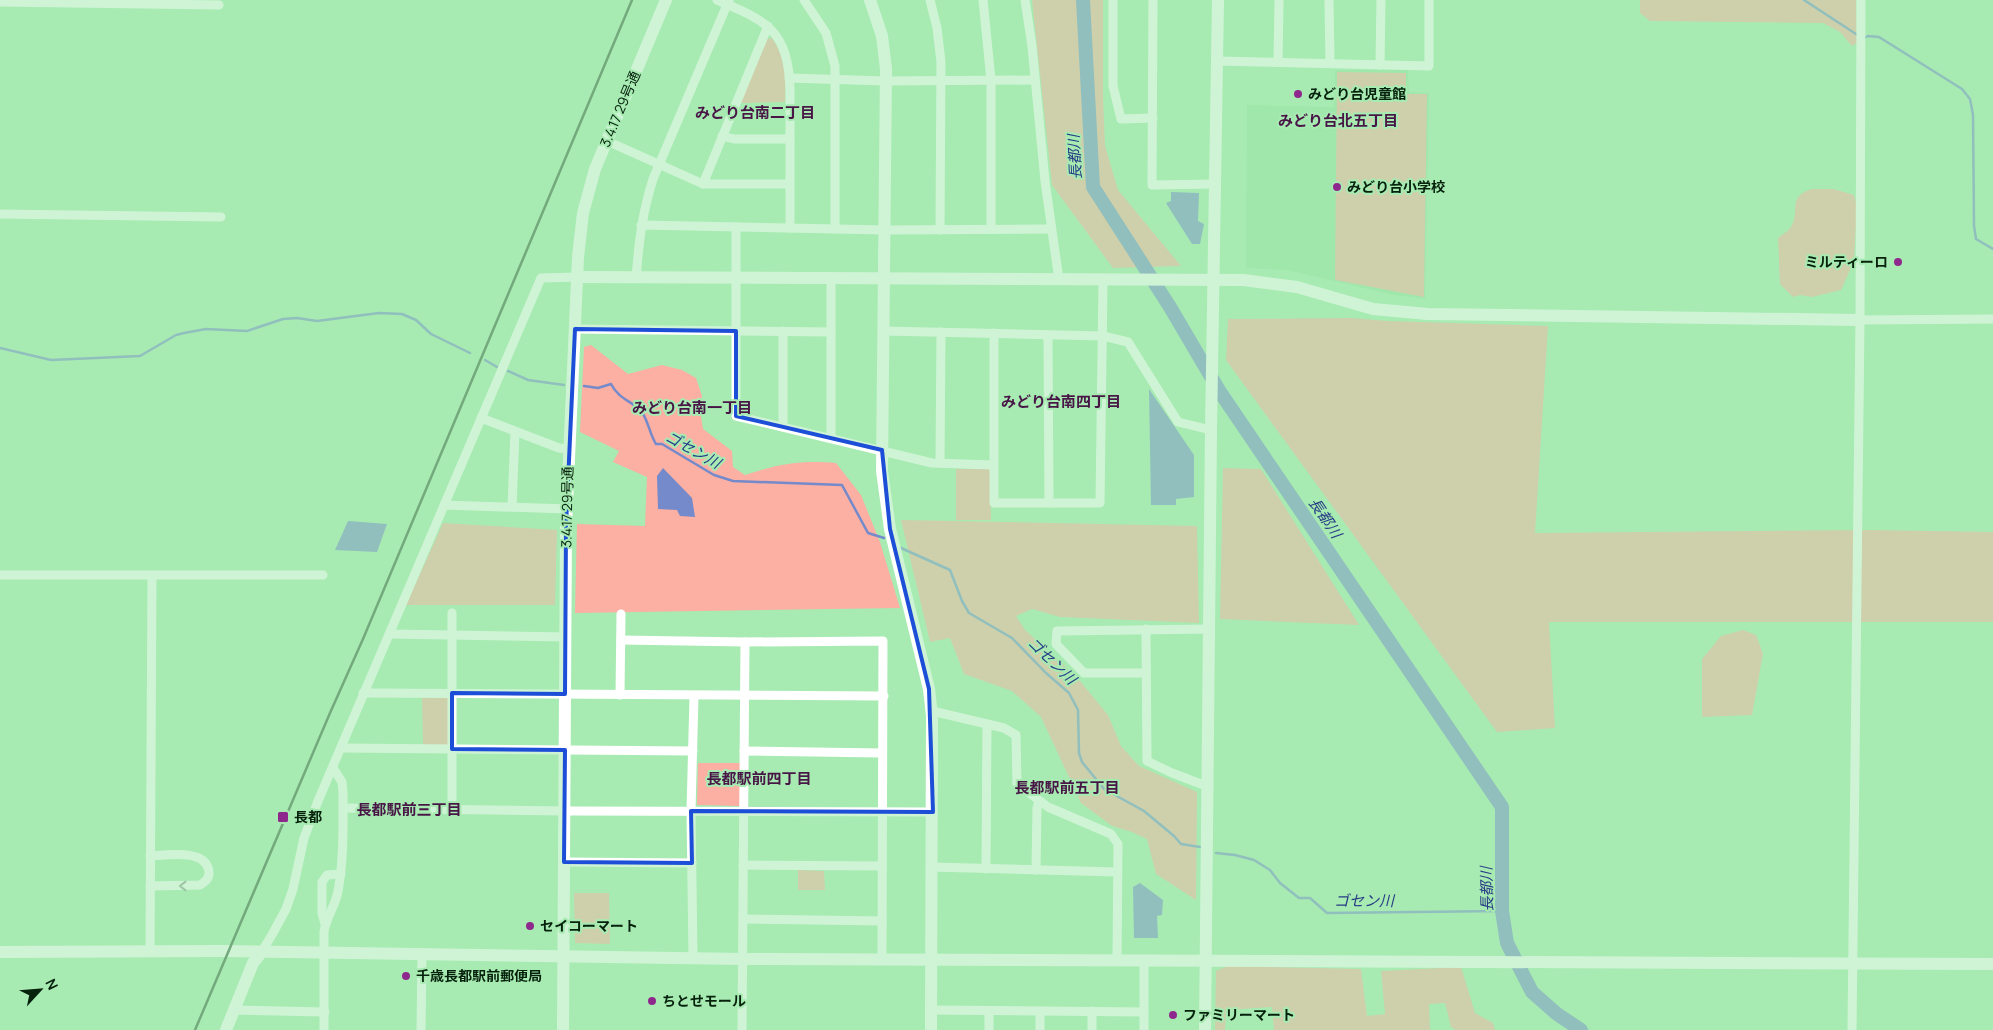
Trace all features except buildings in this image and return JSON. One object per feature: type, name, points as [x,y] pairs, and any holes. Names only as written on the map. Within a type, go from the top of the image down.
[{"type":"street","name":"3.4.17 29号通","points":[[563,1030],[567,509],[581,226],[595,169],[666,0]]},
{"type":"street","points":[[717,0],[728,2],[768,26],[786,52],[789,78],[790,228]]},
{"type":"street","points":[[804,0],[826,33],[835,66],[835,229]]},
{"type":"street","points":[[870,0],[882,36],[886,80],[882,471],[890,529],[930,689],[932,711],[931,1030]]},
{"type":"street","points":[[930,0],[938,39],[940,80],[940,230]]},
{"type":"street","points":[[983,0],[991,80],[991,229]]},
{"type":"street","points":[[1025,0],[1035,80],[1044,181],[1059,280]]},
{"type":"street","points":[[1113,0],[1113,86],[1121,120],[1153,118]]},
{"type":"street","points":[[1153,0],[1152,185],[1215,184]]},
{"type":"street","points":[[1205,1030],[1209,787],[1211,430],[1218,0]]},
{"type":"street","points":[[1278,62],[1279,0]]},
{"type":"street","points":[[1329,0],[1330,63]]},
{"type":"street","points":[[1380,65],[1381,0]]},
{"type":"street","points":[[1217,61],[1429,66],[1429,0]]},
{"type":"street","points":[[1852,1030],[1860,320],[1861,0]]},
{"type":"street","points":[[0,2],[219,4]]},
{"type":"street","points":[[636,278],[644,207],[659,165],[728,2]]},
{"type":"street","points":[[703,184],[768,26]]},
{"type":"street","points":[[789,78],[1035,80]]},
{"type":"street","points":[[722,136],[734,139],[790,140]]},
{"type":"street","points":[[607,142],[703,184],[790,184]]},
{"type":"street","points":[[0,214],[221,217]]},
{"type":"street","points":[[641,225],[885,230],[1051,229]]},
{"type":"street","points":[[736,226],[736,416],[911,458],[940,463],[993,465]]},
{"type":"street","points":[[226,1030],[253,963],[261,953],[286,909],[293,889],[304,838],[363,693],[541,278],[1123,281],[1213,279],[1243,280],[1297,287],[1373,309],[1428,314],[1860,320],[1993,319]]},
{"type":"street","points":[[831,279],[831,438]]},
{"type":"street","points":[[994,334],[994,503],[1100,502],[1103,280]]},
{"type":"street","points":[[575,329],[831,332]]},
{"type":"street","points":[[783,331],[783,427]]},
{"type":"street","points":[[884,331],[1103,336],[1128,342],[1178,422],[1211,430]]},
{"type":"street","points":[[940,463],[941,332]]},
{"type":"street","points":[[1048,335],[1049,503]]},
{"type":"street","points":[[481,418],[559,448],[569,449]]},
{"type":"street","points":[[512,507],[515,431]]},
{"type":"street","points":[[444,505],[567,509]]},
{"type":"street","points":[[0,575],[323,575]]},
{"type":"street","points":[[150,952],[152,575]]},
{"type":"street","points":[[452,613],[452,809]]},
{"type":"street","points":[[620,695],[621,614]]},
{"type":"street","points":[[1146,674],[1084,673],[1056,644],[1057,630],[1210,629]]},
{"type":"street","points":[[1146,630],[1147,761],[1209,787]]},
{"type":"street","points":[[389,634],[566,637]]},
{"type":"street","points":[[621,640],[745,642],[883,641],[882,958]]},
{"type":"street","points":[[742,1030],[745,642]]},
{"type":"street","points":[[363,693],[884,696]]},
{"type":"street","points":[[693,957],[691,811],[694,696]]},
{"type":"street","points":[[932,711],[1004,728],[1016,734],[1017,784],[1039,801],[1065,815],[1112,834],[1118,844],[1117,960]]},
{"type":"street","points":[[986,869],[987,724]]},
{"type":"street","points":[[341,748],[693,751]]},
{"type":"street","points":[[744,751],[882,753]]},
{"type":"street","points":[[325,924],[337,898],[341,874],[342,782],[333,768]]},
{"type":"street","points":[[1036,870],[1037,808],[1039,801]]},
{"type":"street","points":[[343,808],[933,812]]},
{"type":"street","points":[[150,856],[193,855],[200,857],[205,863],[208,872],[206,880],[200,885],[150,886]]},
{"type":"street","points":[[564,862],[692,863]]},
{"type":"street","points":[[743,865],[882,866]]},
{"type":"street","points":[[932,868],[1117,872]]},
{"type":"street","points":[[324,1030],[325,924],[322,913],[322,882],[327,875],[341,874]]},
{"type":"street","points":[[743,919],[882,920]]},
{"type":"street","points":[[0,952],[564,955],[743,959],[931,958],[1993,964]]},
{"type":"street","points":[[421,1030],[422,954]]},
{"type":"street","points":[[1144,960],[1144,1030]]},
{"type":"street","points":[[234,1010],[325,1012]]},
{"type":"street","points":[[931,1010],[1144,1012]]},
{"type":"street","points":[[989,1010],[989,1030]]},
{"type":"street","points":[[1040,1011],[1040,1030]]},
{"type":"street","points":[[1092,1011],[1092,1030]]},
{"type":"highlighted area","points":[[575,329],[736,331],[736,416],[882,450],[890,529],[929,689],[933,812],[691,811],[692,863],[564,862],[565,750],[452,749],[452,693],[565,694],[566,526]]},
{"type":"shaded area","points":[[1032,0],[1103,0],[1105,146],[1118,190],[1181,266],[1113,268],[1052,185]]},
{"type":"shaded area","points":[[1640,0],[1856,0],[1857,43],[1852,46],[1840,32],[1823,23],[1650,21],[1640,13]]},
{"type":"shaded area","points":[[772,38],[781,55],[785,69],[785,102],[739,103],[767,39]]},
{"type":"shaded area","name":"みどり台小学校","points":[[1335,70],[1408,70],[1409,92],[1429,93],[1425,299],[1394,295],[1287,270],[1246,268],[1247,105],[1334,107]]},
{"type":"shaded area","points":[[1337,72],[1406,73],[1406,94],[1427,94],[1424,297],[1335,280]]},
{"type":"shaded area","points":[[1812,189],[1834,189],[1854,195],[1857,206],[1854,261],[1841,290],[1812,297],[1800,295],[1793,297],[1780,284],[1778,238],[1791,227],[1794,221],[1795,205],[1799,196]]},
{"type":"shaded area","points":[[1351,318],[1387,321],[1548,326],[1535,533],[1867,530],[1993,532],[1993,622],[1549,622],[1555,728],[1497,732],[1226,360],[1228,319]]},
{"type":"shaded area","points":[[591,345],[628,374],[662,365],[682,370],[696,378],[702,396],[700,410],[703,429],[732,451],[733,467],[745,475],[790,464],[812,462],[836,463],[861,495],[880,542],[900,608],[575,613],[577,524],[645,526],[647,477],[613,462],[619,451],[580,432],[584,347]]},
{"type":"shaded area","points":[[1223,468],[1261,469],[1359,625],[1220,619]]},
{"type":"shaded area","points":[[956,469],[990,469],[991,520],[956,520]]},
{"type":"shaded area","points":[[901,520],[1197,526],[1199,623],[1060,617],[1032,609],[1016,616],[1025,630],[1075,675],[1108,715],[1121,746],[1139,766],[1197,792],[1196,900],[1156,874],[1147,839],[1112,826],[1081,803],[1041,717],[1012,691],[964,674],[950,638],[930,642]]},
{"type":"shaded area","points":[[443,523],[557,530],[555,605],[406,605]]},
{"type":"shaded area","points":[[1743,630],[1756,635],[1763,654],[1752,715],[1702,717],[1702,659],[1721,636]]},
{"type":"shaded area","points":[[422,698],[448,698],[448,745],[423,745]]},
{"type":"shaded area","points":[[698,763],[740,763],[740,806],[697,805]]},
{"type":"shaded area","points":[[798,870],[824,871],[825,890],[798,890]]},
{"type":"shaded area","points":[[574,893],[609,893],[610,944],[575,943]]},
{"type":"shaded area","points":[[1228,966],[1361,969],[1367,1016],[1385,1014],[1381,971],[1461,967],[1475,1013],[1493,1023],[1495,1030],[1456,1030],[1451,1027],[1445,1003],[1429,1004],[1430,1030],[1274,1030],[1272,1007],[1226,1010],[1225,1030],[1215,1030],[1216,971]]},
{"type":"water","points":[[1171,192],[1199,193],[1198,221],[1204,224],[1200,244],[1192,244],[1166,203],[1171,201]]},
{"type":"water","points":[[1149,389],[1194,455],[1194,497],[1176,499],[1176,505],[1151,505]]},
{"type":"water","points":[[663,468],[692,498],[695,517],[680,516],[677,510],[658,509],[657,476]]},
{"type":"water","points":[[348,521],[387,524],[377,552],[335,550]]},
{"type":"water","points":[[1140,883],[1163,900],[1162,915],[1157,916],[1158,938],[1134,938],[1133,887]]},
{"type":"waterway","name":"長都川","points":[[1083,0],[1093,187],[1170,307],[1220,392],[1502,807],[1502,911],[1507,943],[1532,992],[1557,1014],[1581,1030]]},
{"type":"waterway","points":[[1804,0],[1859,36]]},
{"type":"waterway","points":[[1864,38],[1868,36],[1879,37],[1962,89],[1970,99],[1973,115],[1974,226],[1976,239],[1993,249]]},
{"type":"waterway","name":"ゴセン川","points":[[0,348],[51,360],[140,356],[176,335],[206,329],[247,331],[283,319],[297,318],[317,321],[379,313],[402,314],[416,320],[431,334],[470,353]]},
{"type":"waterway","name":"ゴセン川","points":[[485,360],[497,367]]},
{"type":"waterway","name":"ゴセン川","points":[[508,371],[528,380],[564,385]]},
{"type":"waterway","name":"ゴセン川","points":[[584,386],[598,388],[611,384],[621,396],[641,411],[656,444],[662,444],[714,475],[733,481],[842,485],[868,533],[884,538]]},
{"type":"waterway","name":"ゴセン川","points":[[901,548],[950,570],[962,601],[969,613],[1012,638],[1046,673],[1069,693],[1078,710],[1079,753],[1082,762],[1104,789],[1144,811],[1181,844],[1200,847]]},
{"type":"waterway","name":"ゴセン川","points":[[1216,853],[1254,860],[1270,870],[1280,883],[1299,898],[1310,898],[1327,913],[1502,911]]},
{"type":"railway","points":[[195,1030],[363,639],[632,0]]},
{"type":"place","name":"みどり台児童館","points":[[1298,94]]},
{"type":"place","name":"みどり台小学校","points":[[1337,187]]},
{"type":"place","name":"ミルティーロ","points":[[1898,262]]},
{"type":"place","name":"長都","points":[[283,817]]},
{"type":"place","name":"セイコーマート","points":[[530,926]]},
{"type":"place","name":"千歳長都駅前郵便局","points":[[406,976]]},
{"type":"place","name":"ちとせモール","points":[[652,1001]]},
{"type":"place","name":"ファミリーマート","points":[[1173,1015]]},
{"type":"district","name":"みどり台南二丁目","points":[[755,113]]},
{"type":"district","name":"みどり台北五丁目","points":[[1338,121]]},
{"type":"district","name":"みどり台南四丁目","points":[[1061,402]]},
{"type":"district","name":"みどり台南一丁目","points":[[692,408]]},
{"type":"district","name":"長都駅前四丁目","points":[[759,779]]},
{"type":"district","name":"長都駅前五丁目","points":[[1067,788]]},
{"type":"district","name":"長都駅前三丁目","points":[[409,810]]}]
